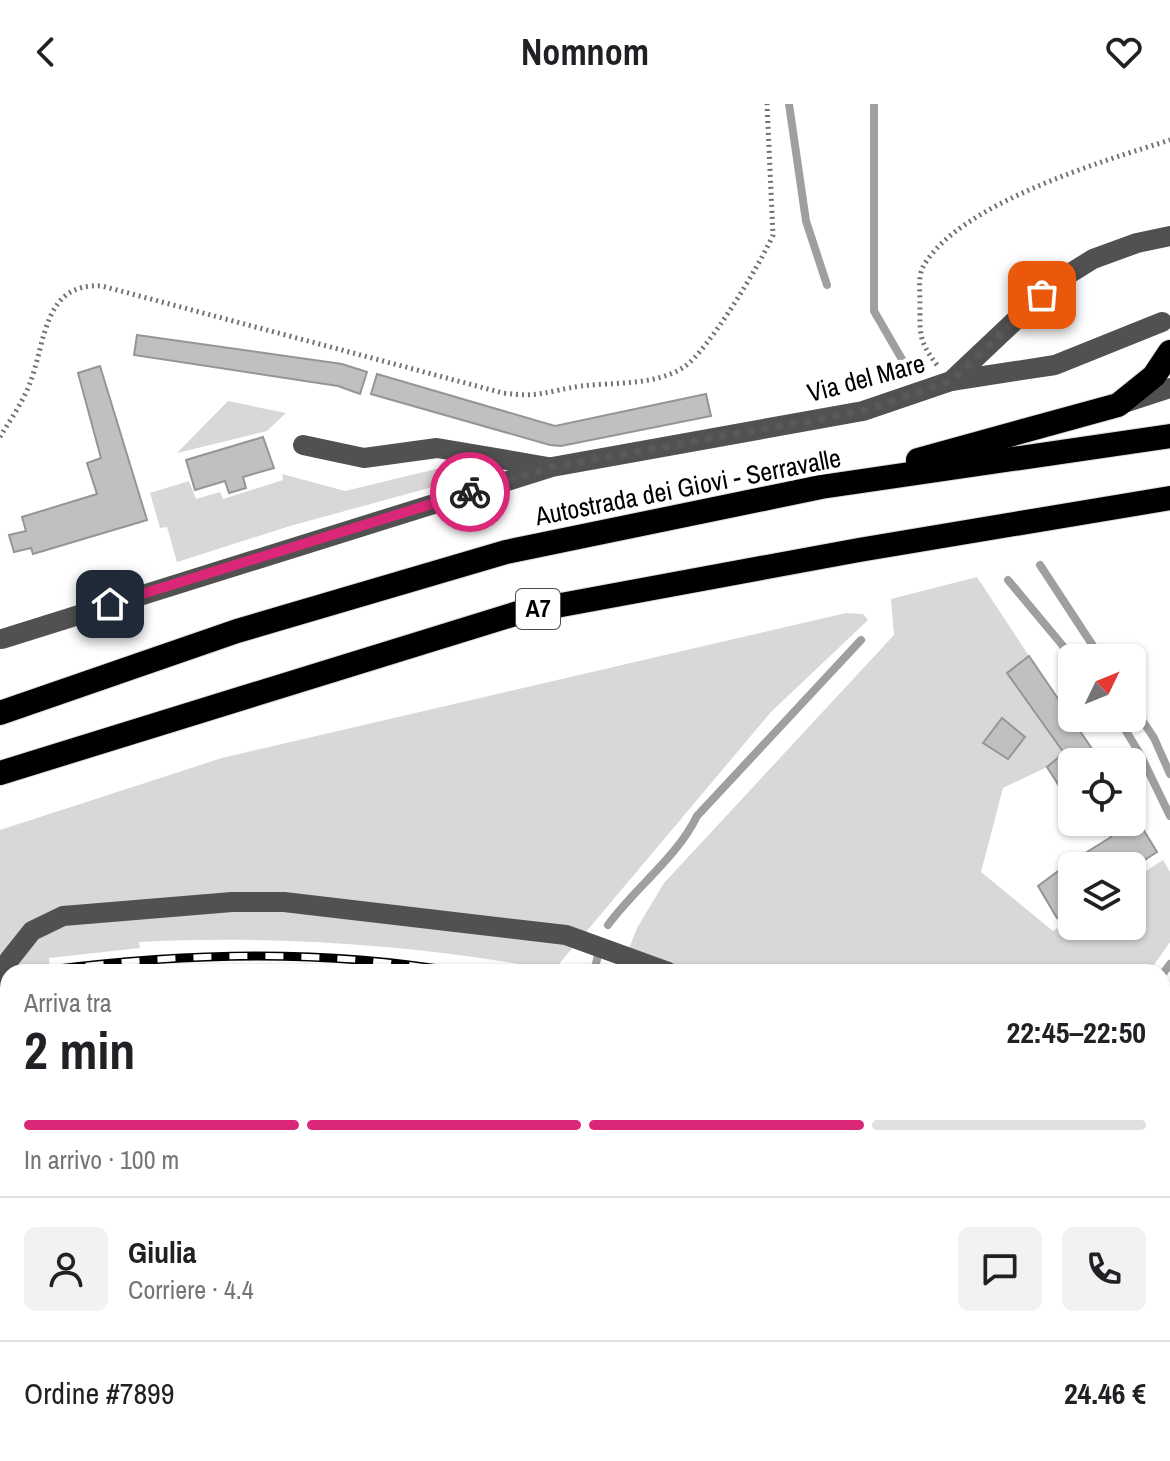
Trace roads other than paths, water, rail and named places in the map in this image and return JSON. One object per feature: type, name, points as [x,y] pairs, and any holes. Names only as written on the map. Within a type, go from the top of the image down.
[{"type":"highway","points":[[821,487],[1118,405],[1154,376],[1170,352]]},
{"type":"highway","name":"Autostrada dei Giovi - Serravalle","points":[[0,713],[237,631],[506,552],[821,487],[1170,436]]},
{"type":"highway","name":"A7","points":[[0,773],[518,613],[859,550],[1170,498]]},
{"type":"street","name":"Via del Mare","points":[[552,467],[863,411],[951,381],[1056,282],[1093,259],[1137,243],[1170,236]]},
{"type":"street","points":[[951,381],[1055,365],[1162,322]]},
{"type":"street","points":[[1118,405],[1170,388]]},
{"type":"street","points":[[303,445],[364,458],[437,448],[552,467]]},
{"type":"street","points":[[2,639],[552,467]]},
{"type":"street","points":[[8,964],[32,931],[63,916],[232,902],[284,902],[566,935],[646,964]]},
{"type":"waterway","points":[[789,104],[806,221],[827,285]]},
{"type":"waterway","points":[[874,104],[874,311],[907,368]]},
{"type":"waterway","points":[[1040,565],[1092,644]]},
{"type":"waterway","points":[[1008,580],[1061,644]]},
{"type":"waterway","points":[[608,925],[679,845],[697,816],[861,640]]},
{"type":"waterway","points":[[1146,726],[1170,774]]},
{"type":"waterway","points":[[1127,732],[1170,816]]},
{"type":"waterway","points":[[596,964],[598,955]]},
{"type":"railway","points":[[100,964],[253,956],[396,964]]}]
